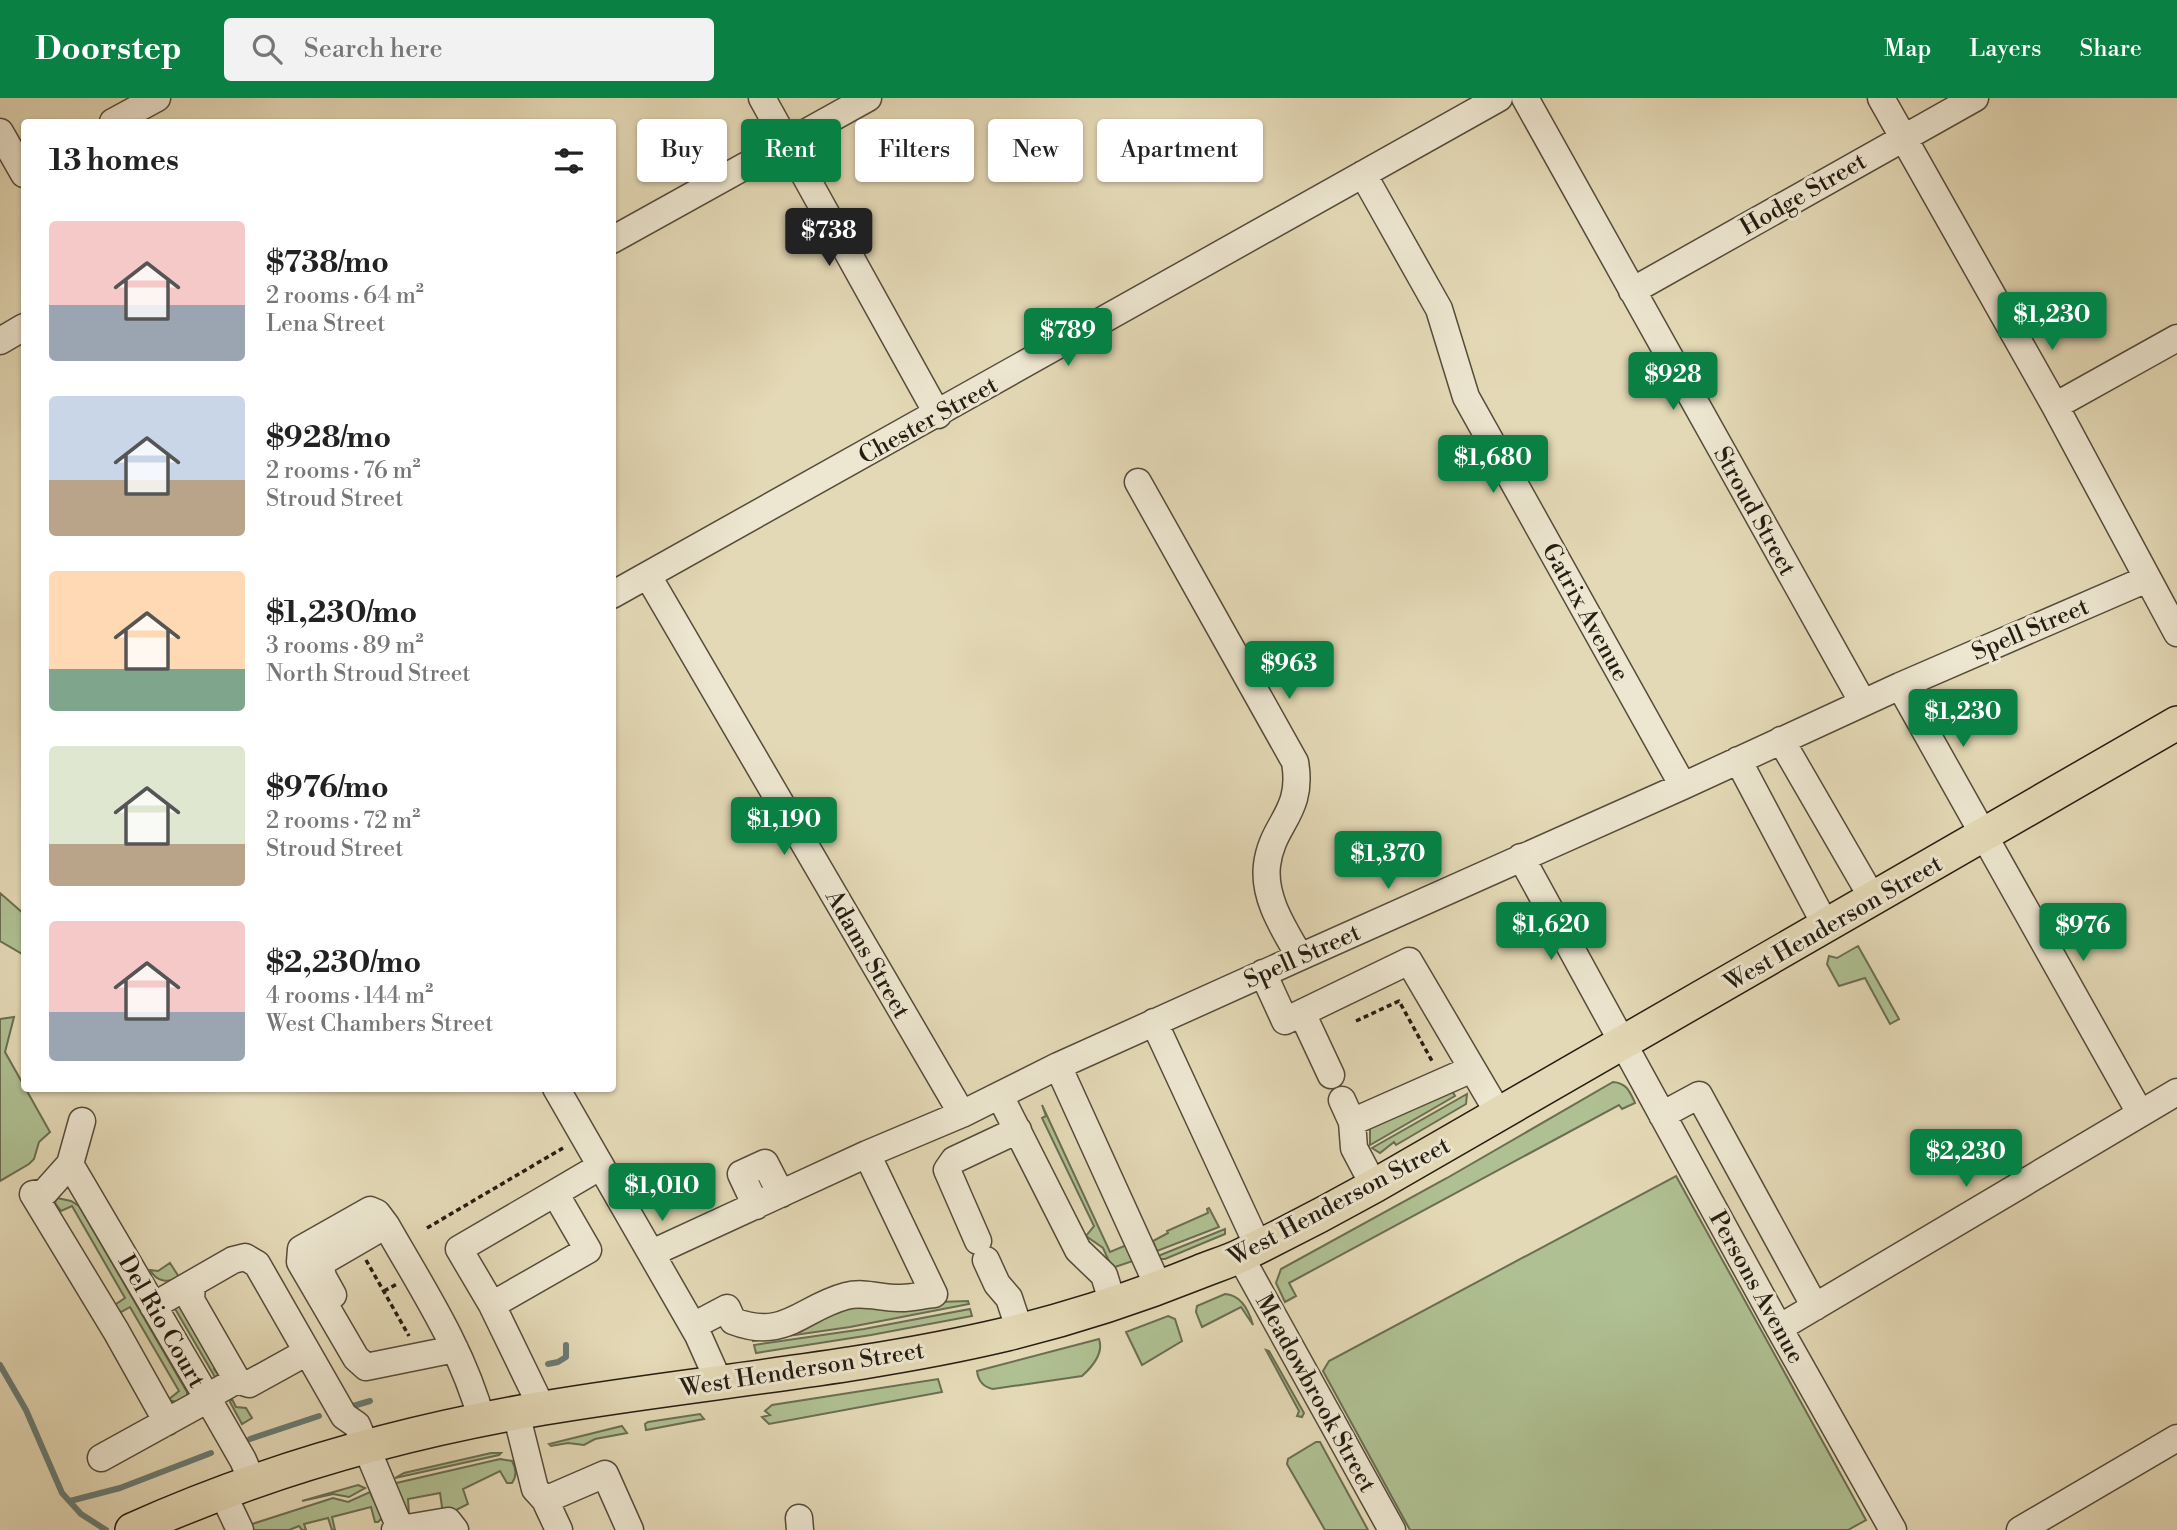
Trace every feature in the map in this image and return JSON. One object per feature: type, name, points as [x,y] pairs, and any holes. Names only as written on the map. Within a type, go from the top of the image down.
[{"type":"main road","name":"West Henderson Street","points":[[132,1530],[237,1487],[366,1447],[529,1411],[868,1362],[1020,1331],[1159,1288],[1249,1251],[1374,1186],[2177,723]]},
{"type":"street","points":[[118,119],[157,98]]},
{"type":"street","points":[[762,98],[773,119]]},
{"type":"street","points":[[831,119],[868,98]]},
{"type":"street","name":"Chester Street","points":[[616,593],[938,415],[1499,98]]},
{"type":"street","name":"Stroud Street","points":[[1525,98],[1863,703]]},
{"type":"street","points":[[1881,98],[2055,406],[2177,632]]},
{"type":"street","name":"Hodge Street","points":[[1632,291],[1975,98]]},
{"type":"street","points":[[0,132],[21,168]]},
{"type":"street","points":[[616,238],[741,169]]},
{"type":"street","name":"Gatrix Avenue","points":[[1363,174],[1439,309],[1466,397],[1683,786]]},
{"type":"street","points":[[808,182],[938,415]]},
{"type":"street","points":[[0,341],[21,329]]},
{"type":"street","points":[[2055,406],[2177,338]]},
{"type":"street","points":[[1138,482],[1295,762],[1297,789],[1294,805],[1267,864],[1267,881],[1280,922],[1300,957]]},
{"type":"street","name":"Adams Street","points":[[648,576],[962,1114]]},
{"type":"street","name":"Spell Street","points":[[652,1253],[867,1154],[962,1114],[1154,1022],[1900,686],[2147,579]]},
{"type":"street","points":[[1900,686],[2140,1113]]},
{"type":"street","points":[[1781,740],[1873,899]]},
{"type":"street","points":[[1738,760],[1826,926]]},
{"type":"street","name":"Persons Avenue","points":[[1521,858],[1716,1215],[1893,1530]]},
{"type":"street","points":[[1264,973],[1285,1021],[1409,961],[1499,1114]]},
{"type":"street","points":[[1302,1013],[1331,1075]]},
{"type":"street","name":"Meadowbrook Street","points":[[1154,1022],[1249,1251],[1392,1530]]},
{"type":"street","points":[[1058,1066],[1159,1288]]},
{"type":"street","points":[[1374,1186],[1354,1148],[1347,1111],[1472,1069]]},
{"type":"street","points":[[558,1092],[693,1326],[719,1382]]},
{"type":"street","points":[[1779,1328],[2177,1092]]},
{"type":"street","points":[[1662,1115],[1699,1095],[1815,1307]]},
{"type":"street","points":[[1000,1096],[1078,1251],[1104,1275],[1113,1304]]},
{"type":"street","points":[[82,1121],[70,1164],[45,1192],[33,1194],[116,1331],[167,1422]]},
{"type":"street","points":[[1018,1130],[954,1160],[947,1170],[997,1284],[1009,1298],[1020,1331]]},
{"type":"street","points":[[693,1326],[726,1308],[733,1321],[752,1328],[766,1328],[782,1325],[846,1296],[865,1294],[900,1298],[934,1294],[867,1154]]},
{"type":"street","name":"Del Rio Court","points":[[70,1164],[243,1460],[237,1487],[240,1530]]},
{"type":"street","points":[[559,1530],[545,1500],[535,1489],[529,1411],[492,1306],[459,1248],[601,1166]]},
{"type":"street","points":[[492,1306],[588,1251],[555,1193]]},
{"type":"street","points":[[1716,1215],[1753,1195]]},
{"type":"street","points":[[455,1349],[366,1367],[356,1359],[300,1262],[301,1249],[370,1210],[377,1213],[387,1225],[455,1349],[474,1389],[482,1421]]},
{"type":"street","points":[[374,1366],[323,1277],[321,1267],[329,1256],[387,1225]]},
{"type":"street","points":[[153,1306],[233,1260],[245,1257],[257,1265],[344,1416],[357,1425],[398,1529],[448,1521],[455,1530]]},
{"type":"street","points":[[192,1284],[191,1300],[237,1380],[249,1384],[307,1352]]},
{"type":"street","points":[[101,1458],[237,1380]]},
{"type":"street","points":[[2020,1530],[2177,1438]]},
{"type":"street","points":[[545,1500],[614,1470],[641,1530]]},
{"type":"street","points":[[605,1474],[631,1530]]},
{"type":"path","points":[[1356,1021],[1399,1001],[1437,1069]]},
{"type":"path","points":[[427,1228],[563,1148]]},
{"type":"path","points":[[355,1241],[392,1311],[411,1339]]},
{"type":"green space","points":[[0,893],[21,911],[21,953],[0,941]]},
{"type":"green space","points":[[1858,946],[1899,1019],[1890,1024],[1865,978],[1839,986],[1827,964],[1829,956],[1837,958]]},
{"type":"green space","points":[[14,1017],[5,1052],[21,1080],[21,1092],[28,1092],[50,1132],[39,1142],[34,1159],[29,1164],[0,1181],[0,1019]]},
{"type":"green space","points":[[1613,1082],[1625,1086],[1635,1103],[1622,1109],[1619,1105],[1289,1283],[1296,1296],[1285,1302],[1276,1283],[1281,1269],[1447,1178]]},
{"type":"green space","points":[[1450,1087],[1455,1096],[1370,1145],[1370,1127]]},
{"type":"green space","points":[[1467,1094],[1466,1104],[1396,1145],[1394,1142],[1380,1153],[1372,1148]]},
{"type":"green space","points":[[1042,1105],[1110,1252],[1129,1244],[1136,1260],[1112,1268],[1103,1248],[1086,1236],[1094,1226],[1042,1118],[1046,1116]]},
{"type":"green space","points":[[1676,1176],[1866,1520],[1848,1530],[1410,1530],[1323,1371],[1329,1361]]},
{"type":"green space","points":[[57,1198],[79,1206],[187,1392],[187,1397],[177,1402],[168,1400],[179,1391],[130,1307],[121,1312],[115,1309],[116,1304],[125,1298],[72,1206],[61,1211],[55,1203]]},
{"type":"green space","points":[[1209,1208],[1219,1227],[1157,1251],[1153,1241],[1168,1233],[1167,1231],[1208,1213]]},
{"type":"green space","points":[[1225,1229],[1225,1234],[1165,1259],[1158,1256]]},
{"type":"green space","points":[[170,1263],[179,1277],[175,1279],[159,1279],[150,1270],[158,1271]]},
{"type":"green space","points":[[1225,1294],[1240,1301],[1247,1309],[1253,1325],[1241,1307],[1202,1327],[1196,1312],[1197,1306]]},
{"type":"green space","points":[[847,1301],[968,1301],[969,1304],[850,1327],[753,1341],[752,1334]]},
{"type":"green space","points":[[180,1302],[218,1366],[214,1369],[219,1376],[215,1377],[174,1307]]},
{"type":"green space","points":[[970,1309],[972,1316],[871,1335],[756,1353],[754,1345],[864,1329]]},
{"type":"green space","points":[[1168,1316],[1175,1319],[1182,1341],[1142,1365],[1126,1332]]},
{"type":"green space","points":[[1099,1339],[1098,1354],[1082,1376],[993,1389],[984,1385],[977,1371]]},
{"type":"green space","points":[[1266,1350],[1304,1413],[1302,1417],[1297,1416],[1299,1411]]},
{"type":"green space","points":[[938,1379],[942,1392],[769,1424],[762,1417],[770,1415],[765,1411],[772,1405]]},
{"type":"green space","points":[[232,1399],[236,1407],[246,1408],[252,1418],[242,1424],[230,1402]]},
{"type":"green space","points":[[700,1414],[704,1419],[646,1430],[645,1424],[648,1422]]},
{"type":"green space","points":[[622,1426],[627,1433],[595,1439],[584,1445],[549,1444]]},
{"type":"green space","points":[[1320,1442],[1368,1530],[1325,1530],[1287,1464],[1288,1459]]},
{"type":"green space","points":[[501,1453],[395,1478],[404,1473]]},
{"type":"green space","points":[[500,1459],[512,1461],[514,1480],[507,1483],[500,1471],[463,1489],[468,1504],[456,1510],[465,1530],[442,1507],[440,1493],[408,1499],[409,1514],[392,1484]]},
{"type":"green space","points":[[358,1485],[365,1488],[349,1497],[333,1494],[302,1501]]},
{"type":"green space","points":[[370,1492],[382,1518],[378,1522],[375,1522],[371,1507],[332,1517],[335,1530],[332,1530],[328,1518],[304,1524],[306,1530],[299,1526],[289,1530],[252,1530],[252,1524],[333,1498],[348,1502]]},
{"type":"waterway","points":[[548,1364],[566,1357],[566,1345]]},
{"type":"waterway","points":[[0,1365],[26,1410],[62,1493],[81,1514],[106,1530]]},
{"type":"waterway","points":[[353,1406],[370,1401]]},
{"type":"waterway","points":[[250,1439],[319,1416]]},
{"type":"waterway","points":[[70,1501],[120,1488],[211,1453]]}]
